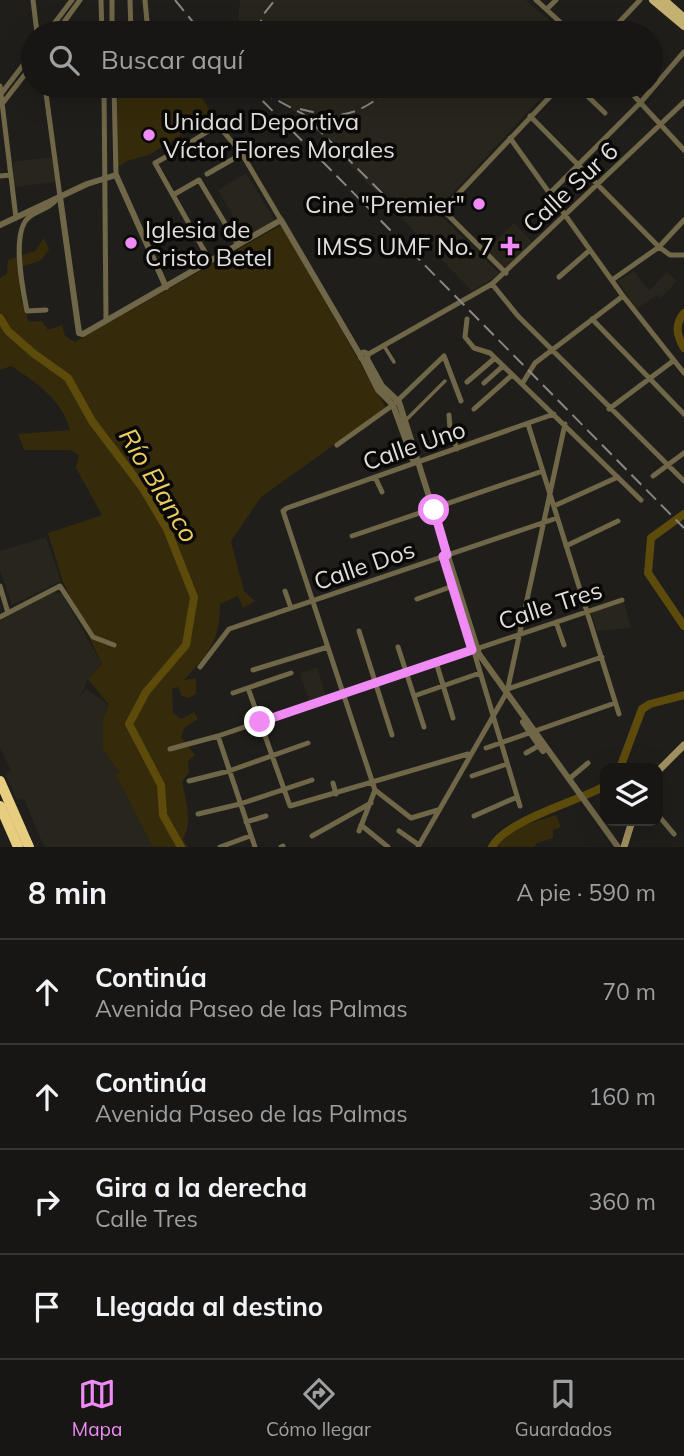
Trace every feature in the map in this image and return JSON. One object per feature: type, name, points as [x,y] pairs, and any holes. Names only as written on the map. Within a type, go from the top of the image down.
[{"type":"highway","points":[[0,781],[29,847]]},
{"type":"highway","points":[[0,806],[18,847]]},
{"type":"main road","points":[[653,0],[684,26]]},
{"type":"main road","points":[[664,0],[684,18]]},
{"type":"main road","points":[[663,766],[684,746]]},
{"type":"main road","points":[[624,847],[630,826]]},
{"type":"street","points":[[33,0],[36,21]]},
{"type":"street","points":[[56,21],[72,0]]},
{"type":"street","points":[[65,21],[80,0]]},
{"type":"street","points":[[101,0],[102,21]]},
{"type":"street","points":[[112,0],[113,21]]},
{"type":"street","points":[[130,0],[131,21]]},
{"type":"street","points":[[145,0],[147,21]]},
{"type":"street","points":[[536,0],[560,21]]},
{"type":"street","points":[[547,9],[556,0]]},
{"type":"street","points":[[620,21],[640,0]]},
{"type":"street","points":[[663,76],[684,52]]},
{"type":"street","points":[[1,100],[21,70]]},
{"type":"street","points":[[1,100],[21,78]]},
{"type":"street","points":[[0,86],[16,218]]},
{"type":"street","points":[[46,98],[79,333],[83,334],[281,220]]},
{"type":"street","points":[[104,98],[106,321]]},
{"type":"street","points":[[114,98],[116,175],[166,287]]},
{"type":"street","points":[[506,273],[443,210],[548,98]]},
{"type":"street","points":[[589,98],[605,113]]},
{"type":"street","points":[[636,98],[684,150]]},
{"type":"street","points":[[549,194],[644,98]]},
{"type":"street","name":"Calle Sur 6","points":[[364,357],[492,284],[506,273],[684,102]]},
{"type":"street","points":[[530,116],[596,187],[659,247],[670,255],[684,256]]},
{"type":"street","points":[[191,142],[218,125],[242,154],[364,357],[378,390],[395,404],[405,421],[416,463]]},
{"type":"street","points":[[510,138],[622,296],[684,373]]},
{"type":"street","points":[[180,149],[155,163],[210,261]]},
{"type":"street","points":[[207,174],[242,154]]},
{"type":"street","points":[[0,176],[11,175]]},
{"type":"street","points":[[0,225],[116,175]]},
{"type":"street","points":[[173,195],[199,180],[238,245]]},
{"type":"street","points":[[46,310],[27,311],[21,279],[22,232],[28,218],[50,207],[59,198]]},
{"type":"street","points":[[612,280],[659,247],[684,220]]},
{"type":"street","points":[[559,277],[590,250]]},
{"type":"street","points":[[492,284],[551,350],[684,481]]},
{"type":"street","points":[[522,384],[535,363],[622,296]]},
{"type":"street","points":[[467,319],[465,337],[474,348],[495,358],[641,500]]},
{"type":"street","points":[[592,319],[684,414]]},
{"type":"street","points":[[384,346],[394,362]]},
{"type":"street","points":[[337,445],[395,404],[444,356],[460,401]]},
{"type":"street","points":[[467,382],[495,358]]},
{"type":"street","points":[[609,409],[673,361]]},
{"type":"street","points":[[484,383],[503,366]]},
{"type":"street","points":[[474,409],[512,375]]},
{"type":"street","points":[[405,421],[445,381]]},
{"type":"street","points":[[395,404],[432,510],[520,806]]},
{"type":"street","name":"Calle Uno","points":[[313,601],[284,509],[554,414]]},
{"type":"street","points":[[449,415],[450,429],[457,449]]},
{"type":"street","points":[[399,831],[418,846],[507,693],[565,424]]},
{"type":"street","points":[[528,425],[619,714]]},
{"type":"street","points":[[653,475],[684,453]]},
{"type":"street","points":[[352,536],[358,531],[432,510],[543,471]]},
{"type":"street","points":[[375,477],[382,492]]},
{"type":"street","points":[[554,506],[618,477]]},
{"type":"street","name":"Calle Dos","points":[[200,667],[226,631],[557,518]]},
{"type":"street","points":[[566,546],[618,521]]},
{"type":"street","points":[[445,555],[475,651],[576,792]]},
{"type":"street","points":[[0,586],[8,613]]},
{"type":"street","points":[[0,617],[60,586],[93,637],[114,645]]},
{"type":"street","points":[[417,598],[453,586]]},
{"type":"street","points":[[285,591],[291,608]]},
{"type":"street","name":"Calle Tres","points":[[170,749],[218,736],[622,600]]},
{"type":"street","points":[[313,601],[374,787],[371,803],[360,828],[388,847]]},
{"type":"street","points":[[556,622],[564,645]]},
{"type":"street","points":[[359,631],[392,734]]},
{"type":"street","points":[[253,670],[328,647]]},
{"type":"street","points":[[398,647],[424,727]]},
{"type":"street","points":[[515,650],[525,647]]},
{"type":"street","points":[[507,693],[602,657]]},
{"type":"street","points":[[436,662],[453,718]]},
{"type":"street","points":[[270,664],[274,678]]},
{"type":"street","points":[[233,693],[291,673]]},
{"type":"street","points":[[414,696],[480,673]]},
{"type":"street","points":[[248,688],[289,806],[374,787],[470,753]]},
{"type":"street","points":[[486,748],[615,703]]},
{"type":"street","points":[[534,733],[615,847]]},
{"type":"street","points":[[218,736],[255,847]]},
{"type":"street","points":[[189,781],[229,771],[307,743]]},
{"type":"street","points":[[526,753],[540,745]]},
{"type":"street","points":[[569,779],[588,763]]},
{"type":"street","points":[[472,776],[507,764]]},
{"type":"street","points":[[198,814],[240,804],[312,780]]},
{"type":"street","points":[[333,783],[336,794]]},
{"type":"street","points":[[374,787],[411,818],[438,810]]},
{"type":"street","points":[[474,816],[517,797]]},
{"type":"street","points":[[312,836],[371,803]]},
{"type":"street","points":[[246,822],[266,816]]},
{"type":"street","points":[[663,821],[674,834]]},
{"type":"street","points":[[220,847],[250,836]]},
{"type":"shaded area","points":[[240,0],[526,0],[550,21],[238,21]]},
{"type":"shaded area","name":"Unidad Deportiva Víctor Flores Morales","points":[[117,98],[202,98],[213,115],[149,155],[127,161],[118,167]]},
{"type":"shaded area","points":[[280,98],[541,98],[436,211],[500,274],[472,291],[320,134]]},
{"type":"shaded area","points":[[53,157],[57,182],[15,187],[13,162]]},
{"type":"shaded area","points":[[246,173],[275,221],[245,238],[218,190]]},
{"type":"shaded area","name":"IMSS UMF No. 7","points":[[514,223],[533,243],[505,269],[486,250]]},
{"type":"shaded area","points":[[281,225],[386,408],[261,497],[231,541],[244,591],[255,601],[243,608],[238,596],[220,604],[218,628],[211,646],[184,680],[196,678],[196,694],[189,698],[182,696],[178,687],[172,689],[173,713],[181,719],[194,712],[198,719],[185,727],[181,737],[195,755],[188,761],[189,772],[182,782],[188,819],[183,840],[188,847],[153,847],[116,775],[120,772],[103,749],[103,719],[109,705],[88,679],[102,664],[63,582],[48,533],[102,515],[76,468],[79,455],[70,450],[24,450],[18,434],[70,430],[61,410],[39,385],[11,366],[0,370],[0,278],[7,274],[8,260],[35,251],[44,238],[49,250],[41,260],[19,268],[21,300],[29,322],[42,321],[48,330],[62,325],[65,336],[75,342]]},
{"type":"shaded area","points":[[634,271],[649,291],[667,272],[677,281],[661,298],[657,295],[636,309],[618,281]]},
{"type":"shaded area","points":[[46,537],[61,581],[12,605],[0,570],[0,551]]},
{"type":"shaded area","points":[[54,592],[62,594],[102,664],[88,679],[80,697],[86,689],[109,705],[103,719],[107,752],[120,772],[153,847],[44,847],[24,799],[17,800],[5,774],[11,771],[0,747],[0,620]]},
{"type":"shaded area","points":[[624,601],[631,628],[597,631],[591,612]]},
{"type":"shaded area","points":[[317,667],[326,696],[309,702],[300,673]]},
{"type":"shaded area","points":[[556,815],[561,827],[553,830],[553,838],[537,843],[534,847],[494,847],[516,828]]},
{"type":"waterway","points":[[684,313],[678,330],[684,348]]},
{"type":"waterway","name":"Río Blanco","points":[[0,318],[8,331],[68,378],[92,421],[142,487],[167,529],[194,597],[186,645],[146,692],[129,724],[161,785],[163,815],[181,847]]},
{"type":"waterway","points":[[684,514],[651,538],[648,573],[684,626]]},
{"type":"waterway","points":[[622,763],[642,709],[650,704],[684,695]]},
{"type":"waterway","points":[[492,847],[499,838],[526,820],[600,788]]},
{"type":"railway","points":[[175,0],[192,21]]},
{"type":"railway","points":[[261,21],[275,0]]},
{"type":"railway","points":[[260,98],[684,528]]},
{"type":"railway","points":[[273,98],[303,114],[385,196]]},
{"type":"railway","points":[[300,109],[341,115],[361,109],[378,98]]},
{"type":"place","name":"Unidad Deportiva Víctor Flores Morales","points":[[149,135]]},
{"type":"place","name":"Cine \"Premier\"","points":[[479,204]]},
{"type":"place","name":"Iglesia de Cristo Betel","points":[[131,243]]},
{"type":"place","name":"IMSS UMF No. 7","points":[[510,246]]},
{"type":"route","points":[[260,722],[472,650],[443,556],[447,555],[434,510]]}]
